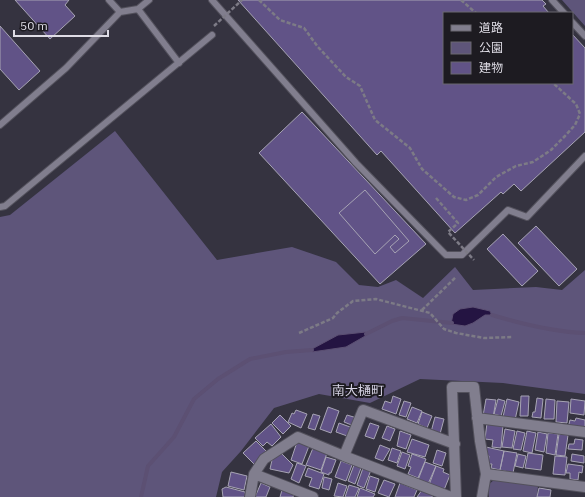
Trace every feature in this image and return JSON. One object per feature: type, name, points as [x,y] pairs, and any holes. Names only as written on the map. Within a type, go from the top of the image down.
[{"type":"street","points":[[456,497],[452,387],[474,387],[477,418],[486,474],[482,497]]},
{"type":"street","points":[[344,456],[363,410],[455,444]]},
{"type":"street","points":[[477,418],[585,432]]},
{"type":"street","points":[[250,497],[254,474],[264,459],[298,437],[451,497]]},
{"type":"street","points":[[254,474],[313,497]]},
{"type":"street","points":[[486,474],[585,487]]},
{"type":"lane","points":[[109,0],[120,12]]},
{"type":"lane","points":[[0,125],[66,68],[120,12],[138,9],[148,0]]},
{"type":"lane","points":[[212,0],[356,163],[446,255],[462,255],[508,210],[527,217],[585,156]]},
{"type":"lane","points":[[552,0],[563,12]]},
{"type":"lane","points":[[138,9],[179,63]]},
{"type":"lane","points":[[573,23],[585,36]]},
{"type":"lane","points":[[0,207],[5,206],[212,35]]},
{"type":"path","points":[[214,26],[242,0]]},
{"type":"path","points":[[259,0],[280,20],[304,28],[318,47],[346,78],[360,86],[376,120],[410,148],[422,169],[454,197],[466,200],[478,196],[496,177],[516,166],[533,162],[551,150],[575,125],[580,114],[576,104],[554,84]]},
{"type":"path","points":[[461,0],[475,12]]},
{"type":"path","points":[[436,198],[458,223],[448,232],[474,260]]},
{"type":"path","points":[[422,310],[456,277]]},
{"type":"path","points":[[299,333],[332,318],[353,301],[376,299],[430,313],[444,329],[464,335],[484,338],[512,337]]},
{"type":"green space","points":[[562,0],[585,0],[585,26],[573,12]]},
{"type":"green space","points":[[115,131],[217,260],[292,247],[336,262],[359,285],[378,287],[396,280],[423,298],[455,267],[473,290],[536,287],[562,290],[585,270],[585,394],[503,383],[420,379],[370,403],[319,394],[274,408],[241,451],[222,472],[216,497],[0,497],[0,217],[10,215]]},
{"type":"green space","points":[[494,480],[538,486],[537,497],[489,497],[488,485]]},
{"type":"shaded area","points":[[473,307],[490,311],[492,315],[485,315],[473,323],[465,326],[451,324],[453,314],[460,309]]},
{"type":"shaded area","points":[[366,332],[367,335],[346,347],[312,352],[312,349],[338,335]]},
{"type":"building","points":[[15,0],[69,0],[65,5],[75,16],[50,39]]},
{"type":"building","points":[[238,0],[542,0],[546,4],[543,6],[548,12],[443,12],[443,84],[573,84],[573,35],[585,48],[585,132],[521,191],[514,184],[503,194],[501,192],[455,233],[381,151],[377,155]]},
{"type":"building","points":[[0,26],[40,71],[19,90],[0,69]]},
{"type":"building","points":[[302,112],[426,244],[380,284],[259,153]]},
{"type":"building","points":[[365,190],[409,241],[395,253],[390,247],[399,239],[395,235],[375,254],[339,213]]},
{"type":"building","points":[[536,226],[577,269],[559,286],[518,243]]},
{"type":"building","points":[[503,234],[538,271],[522,286],[487,249]]},
{"type":"building","points":[[393,396],[401,399],[396,414],[382,409],[385,401],[391,403]]},
{"type":"building","points":[[521,396],[529,396],[528,416],[520,416]]},
{"type":"building","points":[[537,398],[543,399],[541,418],[532,417],[533,412],[535,412]]},
{"type":"building","points":[[486,399],[496,400],[493,418],[483,416]]},
{"type":"building","points":[[498,399],[505,401],[501,416],[494,414]]},
{"type":"building","points":[[507,399],[519,402],[515,420],[503,417]]},
{"type":"building","points":[[546,399],[555,400],[554,419],[544,419]]},
{"type":"building","points":[[571,399],[585,401],[584,415],[570,413]]},
{"type":"building","points":[[404,401],[411,403],[406,417],[399,415]]},
{"type":"building","points":[[557,401],[569,402],[567,423],[556,422]]},
{"type":"building","points":[[328,407],[339,411],[331,433],[320,429]]},
{"type":"building","points":[[412,407],[422,411],[417,423],[407,419]]},
{"type":"building","points":[[296,410],[307,414],[301,428],[288,422],[292,413],[294,414]]},
{"type":"building","points":[[422,412],[432,416],[427,428],[418,424]]},
{"type":"building","points":[[313,414],[320,416],[315,430],[308,428]]},
{"type":"building","points":[[280,415],[291,426],[283,434],[272,423]]},
{"type":"building","points":[[347,415],[357,418],[354,426],[344,422]]},
{"type":"building","points":[[435,417],[444,419],[440,434],[431,432]]},
{"type":"building","points":[[576,418],[585,420],[585,429],[568,428],[570,420],[575,421]]},
{"type":"building","points":[[339,423],[353,428],[350,437],[336,432]]},
{"type":"building","points":[[370,423],[379,426],[374,439],[365,436]]},
{"type":"building","points":[[487,423],[503,425],[501,448],[492,447],[493,440],[485,439]]},
{"type":"building","points":[[271,424],[281,437],[272,446],[267,442],[263,446],[255,438]]},
{"type":"building","points":[[387,426],[395,429],[390,441],[382,438]]},
{"type":"building","points":[[505,429],[515,431],[512,448],[502,447]]},
{"type":"building","points":[[400,431],[411,435],[406,449],[397,446]]},
{"type":"building","points":[[517,431],[525,433],[521,450],[513,449]]},
{"type":"building","points":[[527,431],[536,433],[532,453],[523,451]]},
{"type":"building","points":[[538,432],[547,434],[544,452],[535,450]]},
{"type":"building","points":[[548,433],[558,434],[555,455],[546,453]]},
{"type":"building","points":[[559,434],[568,435],[565,456],[556,455]]},
{"type":"building","points":[[412,439],[429,445],[425,457],[407,452]]},
{"type":"building","points":[[575,439],[583,440],[582,450],[568,449],[569,444],[574,444]]},
{"type":"building","points":[[256,441],[268,453],[255,465],[243,453]]},
{"type":"building","points":[[297,442],[309,446],[302,464],[291,460]]},
{"type":"building","points":[[380,445],[390,449],[383,461],[375,458]]},
{"type":"building","points":[[486,447],[504,451],[500,470],[491,468],[492,464],[488,464],[489,456],[485,455]]},
{"type":"building","points":[[313,448],[327,453],[321,470],[306,465]]},
{"type":"building","points":[[392,448],[401,451],[397,463],[388,460]]},
{"type":"building","points":[[437,450],[446,453],[442,466],[433,463]]},
{"type":"building","points":[[504,451],[517,453],[513,473],[500,470]]},
{"type":"building","points":[[402,452],[410,455],[405,469],[397,466]]},
{"type":"building","points":[[281,453],[293,465],[289,473],[270,469],[272,460]]},
{"type":"building","points":[[528,453],[543,455],[541,470],[525,468]]},
{"type":"building","points":[[412,454],[426,459],[418,478],[408,474],[411,467],[408,466]]},
{"type":"building","points":[[518,454],[526,456],[523,468],[515,466]]},
{"type":"building","points":[[572,454],[584,456],[584,463],[571,461]]},
{"type":"building","points":[[555,456],[567,457],[565,475],[553,474]]},
{"type":"building","points":[[326,457],[336,460],[329,475],[321,472]]},
{"type":"building","points":[[341,461],[352,465],[346,481],[335,477]]},
{"type":"building","points":[[425,462],[436,466],[428,484],[418,480]]},
{"type":"building","points":[[297,463],[306,466],[299,483],[291,479]]},
{"type":"building","points":[[568,464],[583,466],[582,473],[579,472],[578,480],[570,479],[570,473],[566,473]]},
{"type":"building","points":[[354,465],[361,468],[355,484],[348,481]]},
{"type":"building","points":[[436,466],[444,469],[443,472],[450,475],[444,490],[429,485]]},
{"type":"building","points":[[308,468],[324,474],[319,489],[309,486],[312,478],[305,476]]},
{"type":"building","points":[[363,468],[371,470],[364,488],[357,485]]},
{"type":"building","points":[[231,472],[247,476],[244,490],[228,486]]},
{"type":"building","points":[[370,476],[379,479],[375,492],[366,489]]},
{"type":"building","points":[[324,477],[332,479],[329,490],[322,488]]},
{"type":"building","points":[[384,480],[395,484],[389,497],[378,493]]},
{"type":"building","points":[[261,483],[270,487],[266,497],[255,497]]},
{"type":"building","points":[[338,483],[347,486],[343,497],[334,496]]},
{"type":"building","points":[[400,483],[417,490],[414,497],[395,497]]},
{"type":"building","points":[[349,485],[359,488],[355,497],[345,497]]},
{"type":"building","points":[[226,487],[245,492],[246,497],[223,497],[222,489]]},
{"type":"building","points":[[360,488],[375,494],[373,497],[357,497]]},
{"type":"building","points":[[539,488],[551,490],[550,497],[537,497]]},
{"type":"building","points":[[282,490],[294,494],[293,497],[280,497]]},
{"type":"building","points":[[422,490],[433,495],[432,497],[417,497]]},
{"type":"waterway","points":[[492,315],[538,327],[585,333]]},
{"type":"waterway","points":[[366,334],[392,321],[402,318],[452,323]]},
{"type":"waterway","points":[[141,497],[148,466],[174,437],[194,399],[218,379],[250,359],[286,352],[312,350]]},
{"type":"district","name":"南大樋町","points":[[358,390]]}]
